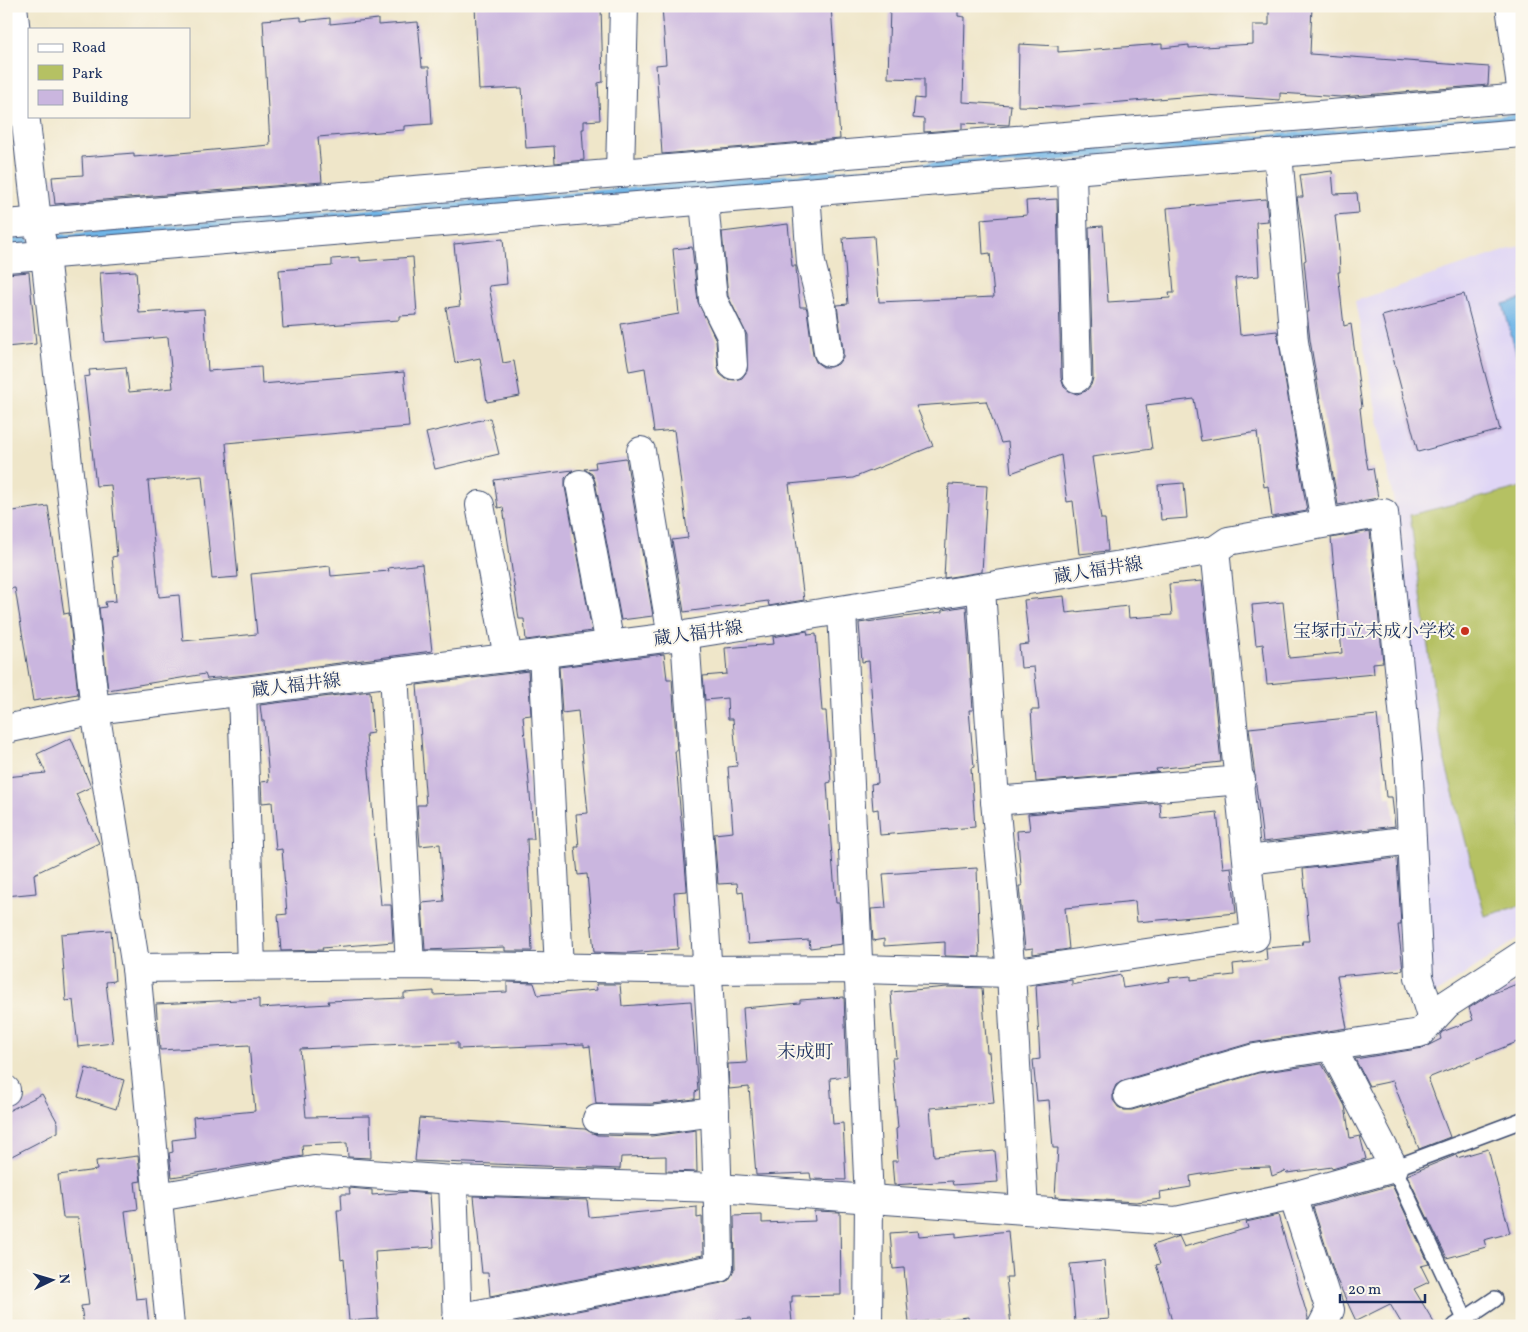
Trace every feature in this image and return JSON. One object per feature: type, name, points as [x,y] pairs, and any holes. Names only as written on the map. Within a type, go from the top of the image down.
[{"type":"street","points":[[13,6],[12,51],[37,221],[45,255],[95,710],[136,968],[170,1326]]},
{"type":"street","points":[[620,173],[624,6]]},
{"type":"street","points":[[6,224],[1522,97],[1510,6]]},
{"type":"street","points":[[1220,123],[1223,158]]},
{"type":"street","points":[[6,258],[1522,133]]},
{"type":"street","points":[[1278,153],[1294,342],[1326,522]]},
{"type":"street","points":[[1072,170],[1077,378]]},
{"type":"street","points":[[806,192],[811,263],[822,307],[828,352]]},
{"type":"street","points":[[704,201],[713,300],[731,336],[733,365]]},
{"type":"street","points":[[453,1180],[458,1322],[719,1268],[718,1188],[708,970],[679,636],[641,451]]},
{"type":"street","points":[[580,484],[610,645]]},
{"type":"street","points":[[480,504],[508,658]]},
{"type":"street","name":"蔵人福井線","points":[[6,729],[95,710],[679,636],[981,589],[1215,550],[1228,540],[1384,512],[1408,760],[1412,840]]},
{"type":"street","points":[[136,968],[410,965],[708,970],[858,969],[1011,974],[1255,936],[1241,780],[1215,550]]},
{"type":"street","points":[[981,589],[995,801],[1011,974],[1024,1210]]},
{"type":"street","points":[[842,610],[869,1199],[868,1326]]},
{"type":"street","points":[[542,653],[559,968]]},
{"type":"street","points":[[394,672],[410,965]]},
{"type":"street","points":[[242,692],[251,966]]},
{"type":"street","points":[[995,801],[1241,780]]},
{"type":"street","points":[[1248,860],[1412,840],[1419,977],[1432,1020]]},
{"type":"street","points":[[1128,1095],[1256,1058],[1420,1032],[1447,1004],[1522,955]]},
{"type":"street","points":[[158,1196],[314,1170],[453,1180],[718,1188],[1176,1221],[1294,1196],[1394,1168],[1331,1046]]},
{"type":"street","points":[[597,1119],[652,1120],[715,1112]]},
{"type":"street","points":[[1294,1196],[1330,1310],[1322,1326]]},
{"type":"lane","points":[[1495,1299],[1460,1322],[1394,1168],[1522,1120]]},
{"type":"shaded area","name":"宝塚市立末成小学校","points":[[1522,245],[1522,936],[1431,997],[1395,508],[1355,301]]},
{"type":"green space","points":[[1522,487],[1522,905],[1485,916],[1442,750],[1410,515]]},
{"type":"water","points":[[1522,299],[1522,375],[1503,304]]},
{"type":"building","points":[[475,6],[601,6],[603,82],[598,83],[600,120],[584,121],[584,129],[582,129],[584,160],[555,163],[554,146],[526,148],[522,88],[479,90]]},
{"type":"building","points":[[662,6],[831,6],[840,139],[662,154],[656,65],[666,64]]},
{"type":"building","points":[[890,6],[958,6],[958,16],[965,17],[963,102],[1011,105],[1009,125],[962,123],[962,129],[924,132],[924,119],[913,118],[915,98],[924,99],[924,79],[888,78]]},
{"type":"building","points":[[1269,6],[1312,6],[1310,54],[1489,67],[1488,85],[1341,97],[1280,93],[1280,100],[1205,95],[1062,107],[1018,106],[1019,44],[1058,46],[1058,52],[1162,44],[1162,48],[1189,45],[1189,48],[1253,44],[1253,25],[1269,25]]},
{"type":"building","points":[[301,17],[301,21],[330,18],[330,24],[378,19],[378,25],[418,22],[422,67],[429,67],[432,124],[404,126],[404,130],[318,137],[322,182],[55,204],[52,177],[83,175],[82,157],[134,153],[134,157],[270,145],[263,20]]},
{"type":"building","points":[[1332,171],[1334,194],[1357,193],[1359,213],[1335,215],[1339,251],[1340,272],[1338,272],[1344,326],[1351,324],[1362,407],[1360,408],[1365,453],[1368,469],[1373,468],[1378,498],[1338,505],[1310,340],[1304,261],[1306,260],[1297,197],[1303,197],[1300,175]]},
{"type":"building","points":[[1057,199],[1061,378],[1064,387],[1077,394],[1086,391],[1091,385],[1093,378],[1089,227],[1103,226],[1108,302],[1170,298],[1169,293],[1174,293],[1167,208],[1266,199],[1268,221],[1256,222],[1259,276],[1235,278],[1240,335],[1277,331],[1307,511],[1272,517],[1268,486],[1264,487],[1257,432],[1201,441],[1194,399],[1146,405],[1152,449],[1092,457],[1101,519],[1105,519],[1108,551],[1079,554],[1073,501],[1067,502],[1061,455],[1011,473],[1008,442],[1001,443],[986,401],[916,406],[933,446],[853,478],[789,484],[804,600],[769,606],[768,601],[684,612],[672,540],[688,538],[674,430],[654,432],[645,368],[629,371],[621,324],[679,314],[673,249],[692,247],[698,302],[716,340],[720,374],[726,379],[735,380],[742,378],[747,371],[747,335],[728,296],[722,232],[788,224],[792,266],[796,266],[800,307],[806,307],[807,310],[813,355],[816,362],[823,367],[830,367],[838,364],[843,357],[837,305],[848,304],[843,238],[874,236],[879,302],[994,297],[990,253],[983,254],[981,219],[1027,215],[1026,201]]},
{"type":"building","points":[[503,239],[507,284],[489,286],[503,363],[514,361],[520,396],[487,402],[480,358],[455,363],[446,308],[460,306],[454,244]]},
{"type":"building","points":[[360,257],[360,261],[413,257],[417,315],[399,316],[399,320],[283,328],[279,270],[332,266],[332,259]]},
{"type":"building","points":[[136,271],[139,313],[204,309],[208,371],[261,367],[262,384],[404,372],[409,427],[226,443],[238,577],[212,579],[202,476],[148,481],[159,597],[179,595],[183,641],[257,634],[251,574],[330,566],[331,576],[389,571],[388,568],[422,564],[432,651],[247,675],[207,679],[205,674],[108,690],[99,608],[106,607],[105,602],[116,601],[112,557],[117,556],[111,485],[96,486],[84,377],[90,376],[89,370],[126,367],[129,392],[173,388],[168,337],[105,342],[100,273]]},
{"type":"building","points":[[29,272],[36,344],[6,347],[6,274]]},
{"type":"building","points":[[1464,294],[1500,430],[1418,452],[1382,316]]},
{"type":"building","points":[[490,418],[499,454],[435,469],[426,433]]},
{"type":"building","points":[[626,458],[653,616],[621,620],[595,481],[592,474],[584,469],[596,468],[595,462]]},
{"type":"building","points":[[573,470],[565,478],[565,487],[592,631],[526,640],[524,619],[519,619],[503,507],[498,508],[494,480]]},
{"type":"building","points":[[1184,483],[1187,518],[1161,520],[1158,485]]},
{"type":"building","points":[[949,484],[987,486],[982,572],[944,578]]},
{"type":"building","points":[[48,506],[64,614],[69,613],[78,694],[33,701],[15,588],[6,589],[6,512]]},
{"type":"building","points":[[1370,531],[1383,662],[1373,663],[1374,674],[1267,684],[1263,644],[1256,645],[1252,605],[1283,602],[1289,658],[1342,653],[1331,538]]},
{"type":"building","points":[[1202,581],[1221,762],[1156,769],[1157,772],[1036,782],[1031,710],[1039,710],[1034,667],[1021,668],[1019,645],[1029,644],[1024,600],[1064,596],[1066,613],[1128,606],[1129,618],[1172,615],[1169,584]]},
{"type":"building","points":[[966,606],[973,710],[969,710],[974,767],[971,768],[975,827],[880,835],[878,809],[873,810],[871,784],[878,783],[869,661],[862,662],[859,623],[942,612],[942,610]]},
{"type":"building","points":[[807,631],[808,635],[816,634],[822,711],[826,711],[831,782],[827,783],[831,844],[836,903],[839,903],[840,912],[842,944],[810,948],[809,940],[748,944],[743,891],[738,892],[737,883],[718,884],[714,834],[733,832],[728,767],[737,766],[733,719],[728,719],[727,698],[705,700],[703,676],[727,674],[725,648],[774,644],[773,637]]},
{"type":"building","points":[[664,654],[667,679],[672,679],[677,751],[675,751],[687,887],[687,891],[674,892],[678,949],[628,953],[594,952],[587,874],[578,875],[575,847],[579,847],[576,814],[588,813],[578,711],[562,713],[559,667]]},
{"type":"building","points":[[528,671],[531,715],[523,716],[534,839],[527,839],[532,951],[505,951],[505,947],[425,950],[422,903],[444,901],[440,844],[420,846],[417,805],[426,805],[417,685]]},
{"type":"building","points":[[370,691],[373,733],[366,734],[376,853],[381,905],[391,905],[393,942],[322,948],[323,950],[281,951],[278,915],[287,914],[282,849],[276,850],[272,802],[262,803],[261,782],[269,781],[264,721],[262,721],[260,705]]},
{"type":"building","points":[[1377,715],[1386,797],[1392,797],[1395,826],[1263,842],[1249,728]]},
{"type":"building","points":[[71,738],[91,787],[76,794],[99,843],[34,874],[36,893],[6,896],[6,777],[46,773],[37,754]]},
{"type":"building","points":[[1160,803],[1161,818],[1217,812],[1223,868],[1231,867],[1236,913],[1137,922],[1135,901],[1065,908],[1069,949],[1033,954],[1033,948],[1025,949],[1019,886],[1022,886],[1017,831],[1030,830],[1028,814]]},
{"type":"building","points":[[1397,858],[1401,925],[1398,925],[1403,970],[1337,976],[1347,1028],[1251,1043],[1124,1080],[1116,1085],[1113,1092],[1113,1100],[1118,1107],[1124,1110],[1132,1110],[1258,1073],[1322,1064],[1345,1106],[1350,1138],[1360,1136],[1366,1159],[1332,1169],[1332,1167],[1287,1173],[1285,1171],[1272,1176],[1270,1167],[1239,1168],[1190,1176],[1191,1187],[1160,1192],[1161,1199],[1136,1202],[1055,1197],[1058,1148],[1053,1148],[1049,1100],[1037,1101],[1033,1060],[1040,1059],[1036,985],[1072,980],[1072,985],[1121,975],[1123,988],[1170,981],[1169,978],[1191,976],[1191,980],[1234,975],[1233,964],[1267,960],[1266,948],[1303,945],[1302,941],[1310,941],[1303,869]]},
{"type":"building","points":[[977,868],[980,957],[945,956],[945,942],[884,946],[884,939],[873,941],[871,909],[886,908],[883,874]]},
{"type":"building","points":[[111,930],[115,981],[106,982],[113,1043],[78,1047],[73,1000],[66,1001],[61,934]]},
{"type":"building","points":[[507,982],[534,983],[538,995],[597,990],[596,984],[620,984],[622,1006],[691,1001],[698,1091],[695,1092],[695,1099],[651,1104],[596,1104],[590,1046],[584,1047],[584,1044],[458,1049],[458,1043],[300,1049],[306,1117],[370,1116],[371,1158],[348,1157],[347,1143],[302,1145],[303,1156],[172,1177],[169,1153],[173,1152],[172,1140],[195,1137],[193,1117],[255,1111],[249,1045],[160,1050],[156,1004],[259,999],[259,1008],[329,1004],[328,1001],[404,998],[404,993],[434,991],[434,995],[507,992]]},
{"type":"building","points":[[1522,982],[1522,1040],[1428,1078],[1450,1137],[1419,1149],[1393,1081],[1369,1086],[1355,1059],[1423,1048],[1441,1039],[1440,1035],[1442,1032],[1473,1020],[1469,1008],[1491,994]]},
{"type":"building","points":[[947,987],[982,988],[987,1052],[989,1052],[994,1103],[930,1108],[934,1156],[995,1151],[998,1182],[953,1185],[952,1181],[894,1185],[892,1161],[898,1161],[896,1129],[898,1128],[892,1058],[896,1058],[891,992]]},
{"type":"building","points":[[844,997],[847,1076],[830,1078],[833,1124],[843,1123],[846,1180],[811,1179],[810,1173],[756,1175],[749,1087],[729,1089],[728,1064],[747,1063],[743,1008],[800,1003],[800,1000]]},
{"type":"building","points":[[86,1068],[124,1080],[116,1109],[78,1097]]},
{"type":"building","points":[[42,1094],[58,1123],[58,1132],[6,1159],[6,1112]]},
{"type":"building","points":[[419,1118],[585,1129],[597,1135],[652,1136],[696,1130],[697,1172],[666,1171],[666,1156],[621,1157],[620,1169],[415,1161]]},
{"type":"building","points":[[1488,1149],[1510,1233],[1484,1240],[1486,1247],[1447,1258],[1407,1175],[1456,1155],[1457,1158]]},
{"type":"building","points":[[138,1156],[141,1181],[135,1182],[138,1209],[125,1211],[136,1299],[146,1298],[149,1326],[84,1326],[81,1306],[89,1305],[78,1218],[63,1218],[58,1175],[97,1170],[96,1161]]},
{"type":"building","points":[[1392,1185],[1429,1264],[1421,1266],[1429,1282],[1414,1289],[1436,1326],[1403,1326],[1390,1304],[1356,1321],[1336,1278],[1313,1207]]},
{"type":"building","points":[[349,1188],[372,1190],[372,1195],[408,1192],[430,1194],[434,1247],[375,1251],[378,1319],[349,1321],[344,1259],[341,1260],[337,1210],[342,1210],[341,1194],[350,1194]]},
{"type":"building","points":[[474,1196],[587,1200],[589,1217],[697,1207],[697,1218],[702,1217],[703,1255],[490,1296],[488,1273],[482,1273]]},
{"type":"building","points":[[814,1211],[840,1212],[841,1295],[792,1296],[792,1302],[790,1302],[792,1322],[751,1326],[750,1319],[679,1326],[500,1326],[722,1283],[729,1280],[735,1268],[734,1216],[762,1215],[762,1223],[815,1221]]},
{"type":"building","points":[[1278,1215],[1308,1318],[1307,1326],[1173,1326],[1156,1265],[1160,1264],[1153,1245],[1179,1236],[1184,1247],[1248,1228],[1246,1222]]},
{"type":"building","points":[[918,1231],[919,1236],[956,1233],[956,1237],[1008,1231],[1012,1277],[1006,1277],[1011,1326],[969,1326],[968,1317],[909,1323],[904,1268],[893,1269],[890,1233]]},
{"type":"building","points":[[1104,1261],[1109,1319],[1075,1322],[1070,1264]]},
{"type":"waterway","points":[[58,239],[1522,118]]},
{"type":"waterway","points":[[6,244],[25,242]]},
{"type":"place","name":"宝塚市立末成小学校","points":[[1465,631]]},
{"type":"district","name":"末成町","points":[[805,1051]]}]
